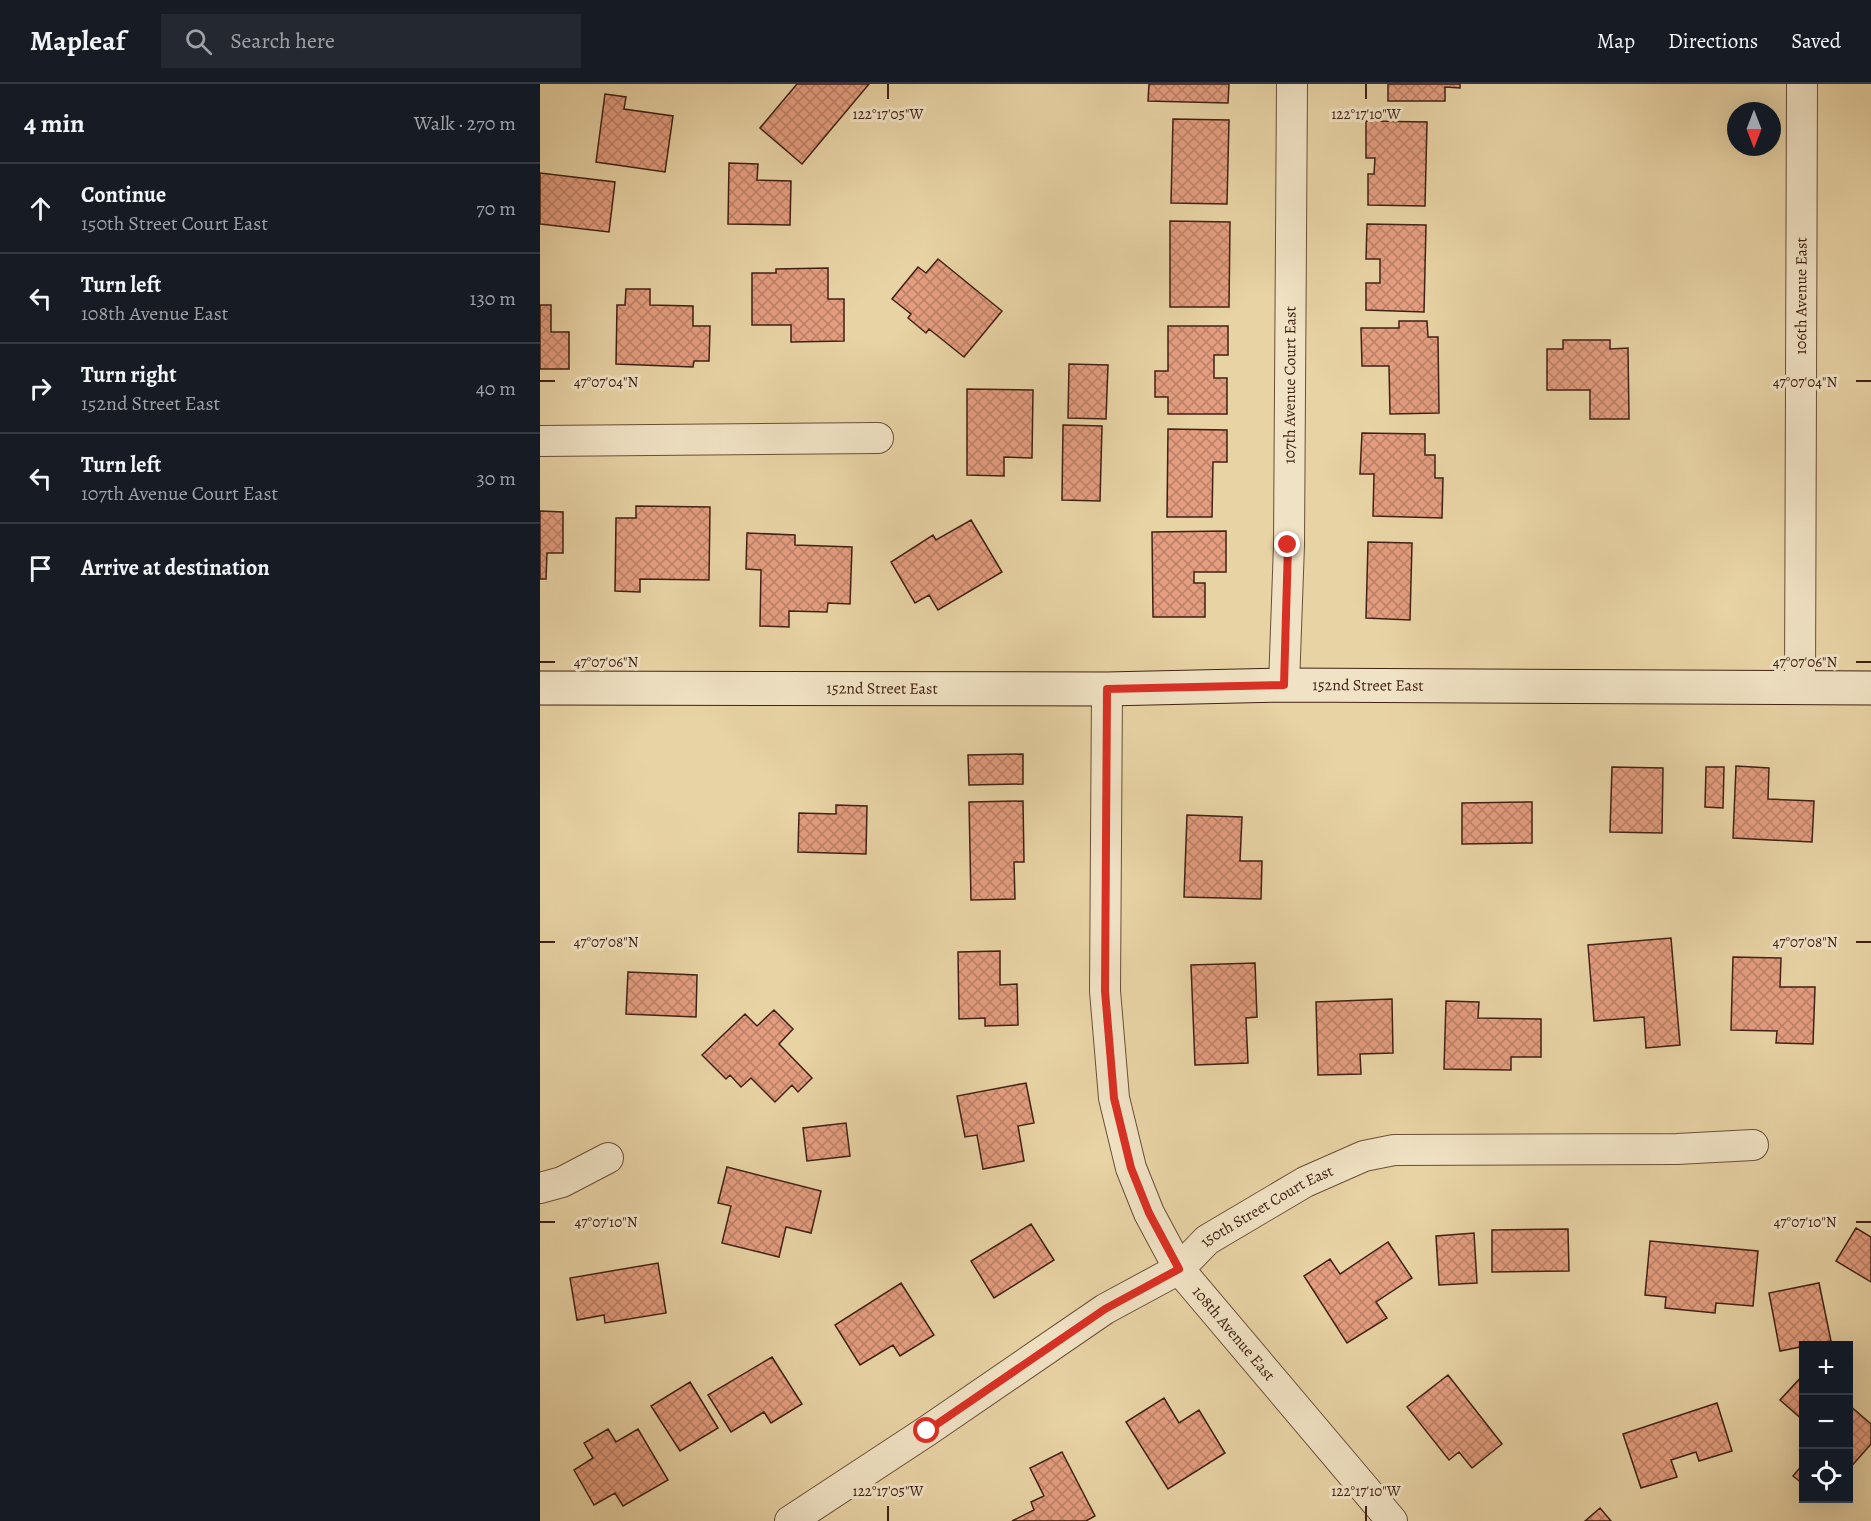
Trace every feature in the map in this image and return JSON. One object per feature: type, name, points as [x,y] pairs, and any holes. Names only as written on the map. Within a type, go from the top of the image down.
[{"type":"main road","name":"152nd Street East","points":[[540,688],[1107,689],[1284,685],[1871,688]]},
{"type":"street","name":"107th Avenue Court East","points":[[1284,685],[1288,545],[1292,84]]},
{"type":"street","name":"106th Avenue East","points":[[1800,688],[1802,84]]},
{"type":"street","points":[[540,441],[878,438]]},
{"type":"street","name":"108th Avenue East","points":[[1107,689],[1105,991],[1114,1098],[1131,1168],[1149,1213],[1179,1269],[1392,1521]]},
{"type":"street","name":"150th Street Court East","points":[[790,1521],[927,1431],[1105,1309],[1179,1269],[1207,1240],[1305,1182],[1364,1156],[1394,1150],[1677,1149],[1753,1145]]},
{"type":"street","points":[[540,1188],[562,1182],[608,1158]]},
{"type":"building","points":[[797,84],[869,84],[802,164],[760,128]]},
{"type":"building","points":[[1149,84],[1229,84],[1228,103],[1148,101]]},
{"type":"building","points":[[1388,84],[1460,84],[1460,88],[1445,87],[1445,101],[1388,101]]},
{"type":"building","points":[[605,94],[626,97],[624,109],[673,116],[665,172],[596,162]]},
{"type":"building","points":[[1173,119],[1229,120],[1227,204],[1171,203]]},
{"type":"building","points":[[1366,121],[1427,122],[1425,206],[1368,205],[1368,174],[1374,174],[1375,158],[1366,158]]},
{"type":"building","points":[[729,163],[758,164],[757,180],[791,181],[790,225],[728,224]]},
{"type":"building","points":[[540,173],[615,182],[609,232],[540,224]]},
{"type":"building","points":[[1170,221],[1230,222],[1229,307],[1170,307]]},
{"type":"building","points":[[1367,224],[1426,225],[1424,312],[1366,310],[1366,283],[1380,283],[1380,259],[1366,259]]},
{"type":"building","points":[[938,259],[1002,311],[964,357],[929,329],[926,333],[908,318],[911,314],[892,299],[918,267],[926,273]]},
{"type":"building","points":[[828,268],[828,299],[844,299],[844,341],[791,342],[791,325],[752,325],[752,273],[776,273],[776,269]]},
{"type":"building","points":[[626,289],[650,289],[650,305],[693,306],[693,326],[710,326],[709,361],[694,361],[693,367],[616,364],[617,305],[625,305]]},
{"type":"building","points":[[540,305],[551,305],[551,332],[569,332],[569,369],[540,369]]},
{"type":"building","points":[[1399,321],[1427,321],[1428,337],[1438,337],[1439,413],[1390,414],[1389,366],[1362,366],[1361,328],[1399,328]]},
{"type":"building","points":[[1168,326],[1228,326],[1228,355],[1214,355],[1214,378],[1227,378],[1227,414],[1168,414],[1168,397],[1155,397],[1155,371],[1168,371]]},
{"type":"building","points":[[1563,340],[1610,340],[1610,349],[1628,348],[1629,419],[1590,419],[1590,390],[1547,390],[1547,349],[1563,349]]},
{"type":"building","points":[[1069,364],[1108,365],[1106,419],[1068,418]]},
{"type":"building","points":[[967,389],[1033,390],[1032,458],[1004,457],[1004,476],[967,475]]},
{"type":"building","points":[[1063,425],[1102,426],[1100,501],[1062,500]]},
{"type":"building","points":[[1168,429],[1227,430],[1227,462],[1213,462],[1212,517],[1167,517]]},
{"type":"building","points":[[1362,433],[1425,434],[1425,455],[1435,455],[1435,478],[1443,478],[1442,518],[1373,516],[1374,474],[1360,474]]},
{"type":"building","points":[[636,506],[710,507],[709,580],[640,579],[640,592],[615,591],[616,518],[636,518]]},
{"type":"building","points":[[540,511],[563,512],[563,553],[547,553],[546,579],[540,579]]},
{"type":"building","points":[[971,520],[1002,572],[938,610],[929,595],[915,603],[891,562],[933,535],[936,540]]},
{"type":"building","points":[[1226,531],[1226,572],[1194,572],[1194,583],[1205,583],[1205,617],[1153,617],[1152,532]]},
{"type":"building","points":[[747,533],[795,535],[795,545],[852,547],[850,604],[828,603],[827,612],[789,611],[789,627],[760,626],[761,570],[746,569]]},
{"type":"building","points":[[1368,542],[1412,543],[1410,620],[1366,618]]},
{"type":"building","points":[[1023,754],[1023,784],[969,785],[968,755]]},
{"type":"building","points":[[1736,766],[1769,768],[1768,799],[1814,801],[1812,842],[1733,838]]},
{"type":"building","points":[[1612,767],[1663,768],[1662,833],[1610,832]]},
{"type":"building","points":[[1706,767],[1724,767],[1723,808],[1705,807]]},
{"type":"building","points":[[1023,801],[1024,862],[1014,862],[1015,899],[971,900],[969,802]]},
{"type":"building","points":[[1532,802],[1532,843],[1462,844],[1462,803]]},
{"type":"building","points":[[836,805],[867,806],[866,854],[798,852],[799,813],[836,814]]},
{"type":"building","points":[[1187,815],[1242,817],[1240,861],[1262,861],[1261,899],[1184,897]]},
{"type":"building","points":[[1671,938],[1680,1045],[1646,1048],[1644,1017],[1594,1021],[1588,945]]},
{"type":"building","points":[[1000,951],[1000,985],[1017,984],[1018,1025],[985,1026],[985,1018],[959,1019],[958,952]]},
{"type":"building","points":[[1733,957],[1781,958],[1780,987],[1815,987],[1813,1044],[1776,1043],[1777,1031],[1731,1030]]},
{"type":"building","points":[[1255,963],[1257,1017],[1246,1018],[1248,1063],[1195,1065],[1191,965]]},
{"type":"building","points":[[628,972],[697,975],[696,1017],[626,1014]]},
{"type":"building","points":[[1392,999],[1393,1053],[1360,1054],[1361,1074],[1318,1075],[1316,1002]]},
{"type":"building","points":[[1446,1001],[1479,1002],[1478,1018],[1541,1019],[1541,1057],[1511,1057],[1511,1070],[1444,1069]]},
{"type":"building","points":[[774,1010],[793,1029],[779,1044],[812,1078],[798,1092],[792,1085],[775,1102],[751,1078],[741,1087],[730,1075],[726,1079],[702,1055],[745,1014],[757,1026]]},
{"type":"building","points":[[1026,1083],[1034,1123],[1018,1126],[1024,1161],[983,1169],[977,1135],[965,1137],[957,1096]]},
{"type":"building","points":[[846,1123],[850,1156],[807,1161],[803,1128]]},
{"type":"building","points":[[727,1167],[821,1191],[811,1233],[786,1227],[779,1257],[722,1243],[731,1206],[718,1203]]},
{"type":"building","points":[[1031,1224],[1054,1260],[994,1298],[971,1261]]},
{"type":"building","points":[[1856,1228],[1871,1237],[1871,1282],[1836,1261]]},
{"type":"building","points":[[1568,1229],[1569,1271],[1492,1272],[1492,1230]]},
{"type":"building","points":[[1474,1233],[1477,1283],[1439,1285],[1436,1236]]},
{"type":"building","points":[[1650,1241],[1758,1251],[1753,1306],[1716,1303],[1715,1313],[1665,1308],[1666,1297],[1645,1295]]},
{"type":"building","points":[[1388,1242],[1412,1278],[1376,1302],[1387,1318],[1347,1343],[1304,1276],[1330,1259],[1340,1274]]},
{"type":"building","points":[[658,1263],[666,1313],[605,1323],[604,1315],[577,1320],[570,1278]]},
{"type":"building","points":[[901,1283],[934,1335],[900,1356],[893,1345],[860,1365],[835,1325]]},
{"type":"building","points":[[1819,1283],[1831,1341],[1799,1341],[1799,1347],[1780,1351],[1769,1293]]},
{"type":"building","points":[[772,1357],[802,1404],[771,1423],[764,1412],[731,1432],[708,1395]]},
{"type":"building","points":[[1448,1375],[1502,1444],[1472,1468],[1459,1452],[1449,1460],[1407,1407]]},
{"type":"building","points":[[1799,1379],[1799,1417],[1780,1400]]},
{"type":"building","points":[[690,1382],[718,1428],[680,1451],[651,1406]]},
{"type":"building","points":[[1164,1398],[1179,1423],[1199,1410],[1225,1453],[1168,1489],[1126,1422]]},
{"type":"building","points":[[1717,1403],[1732,1451],[1699,1461],[1696,1452],[1671,1460],[1677,1477],[1641,1488],[1623,1434]]},
{"type":"building","points":[[1853,1408],[1871,1424],[1871,1444],[1853,1464]]},
{"type":"building","points":[[608,1429],[616,1442],[638,1429],[668,1480],[623,1506],[615,1493],[594,1505],[574,1470],[593,1458],[584,1443]]},
{"type":"building","points":[[1062,1452],[1095,1516],[1086,1521],[1012,1521],[1034,1510],[1031,1502],[1044,1496],[1030,1468]]},
{"type":"building","points":[[1799,1469],[1799,1481],[1793,1476]]},
{"type":"building","points":[[1600,1508],[1611,1521],[1585,1521]]},
{"type":"route","points":[[927,1431],[1105,1309],[1179,1269],[1149,1213],[1131,1168],[1114,1098],[1105,991],[1107,689],[1284,685],[1288,545]]}]
